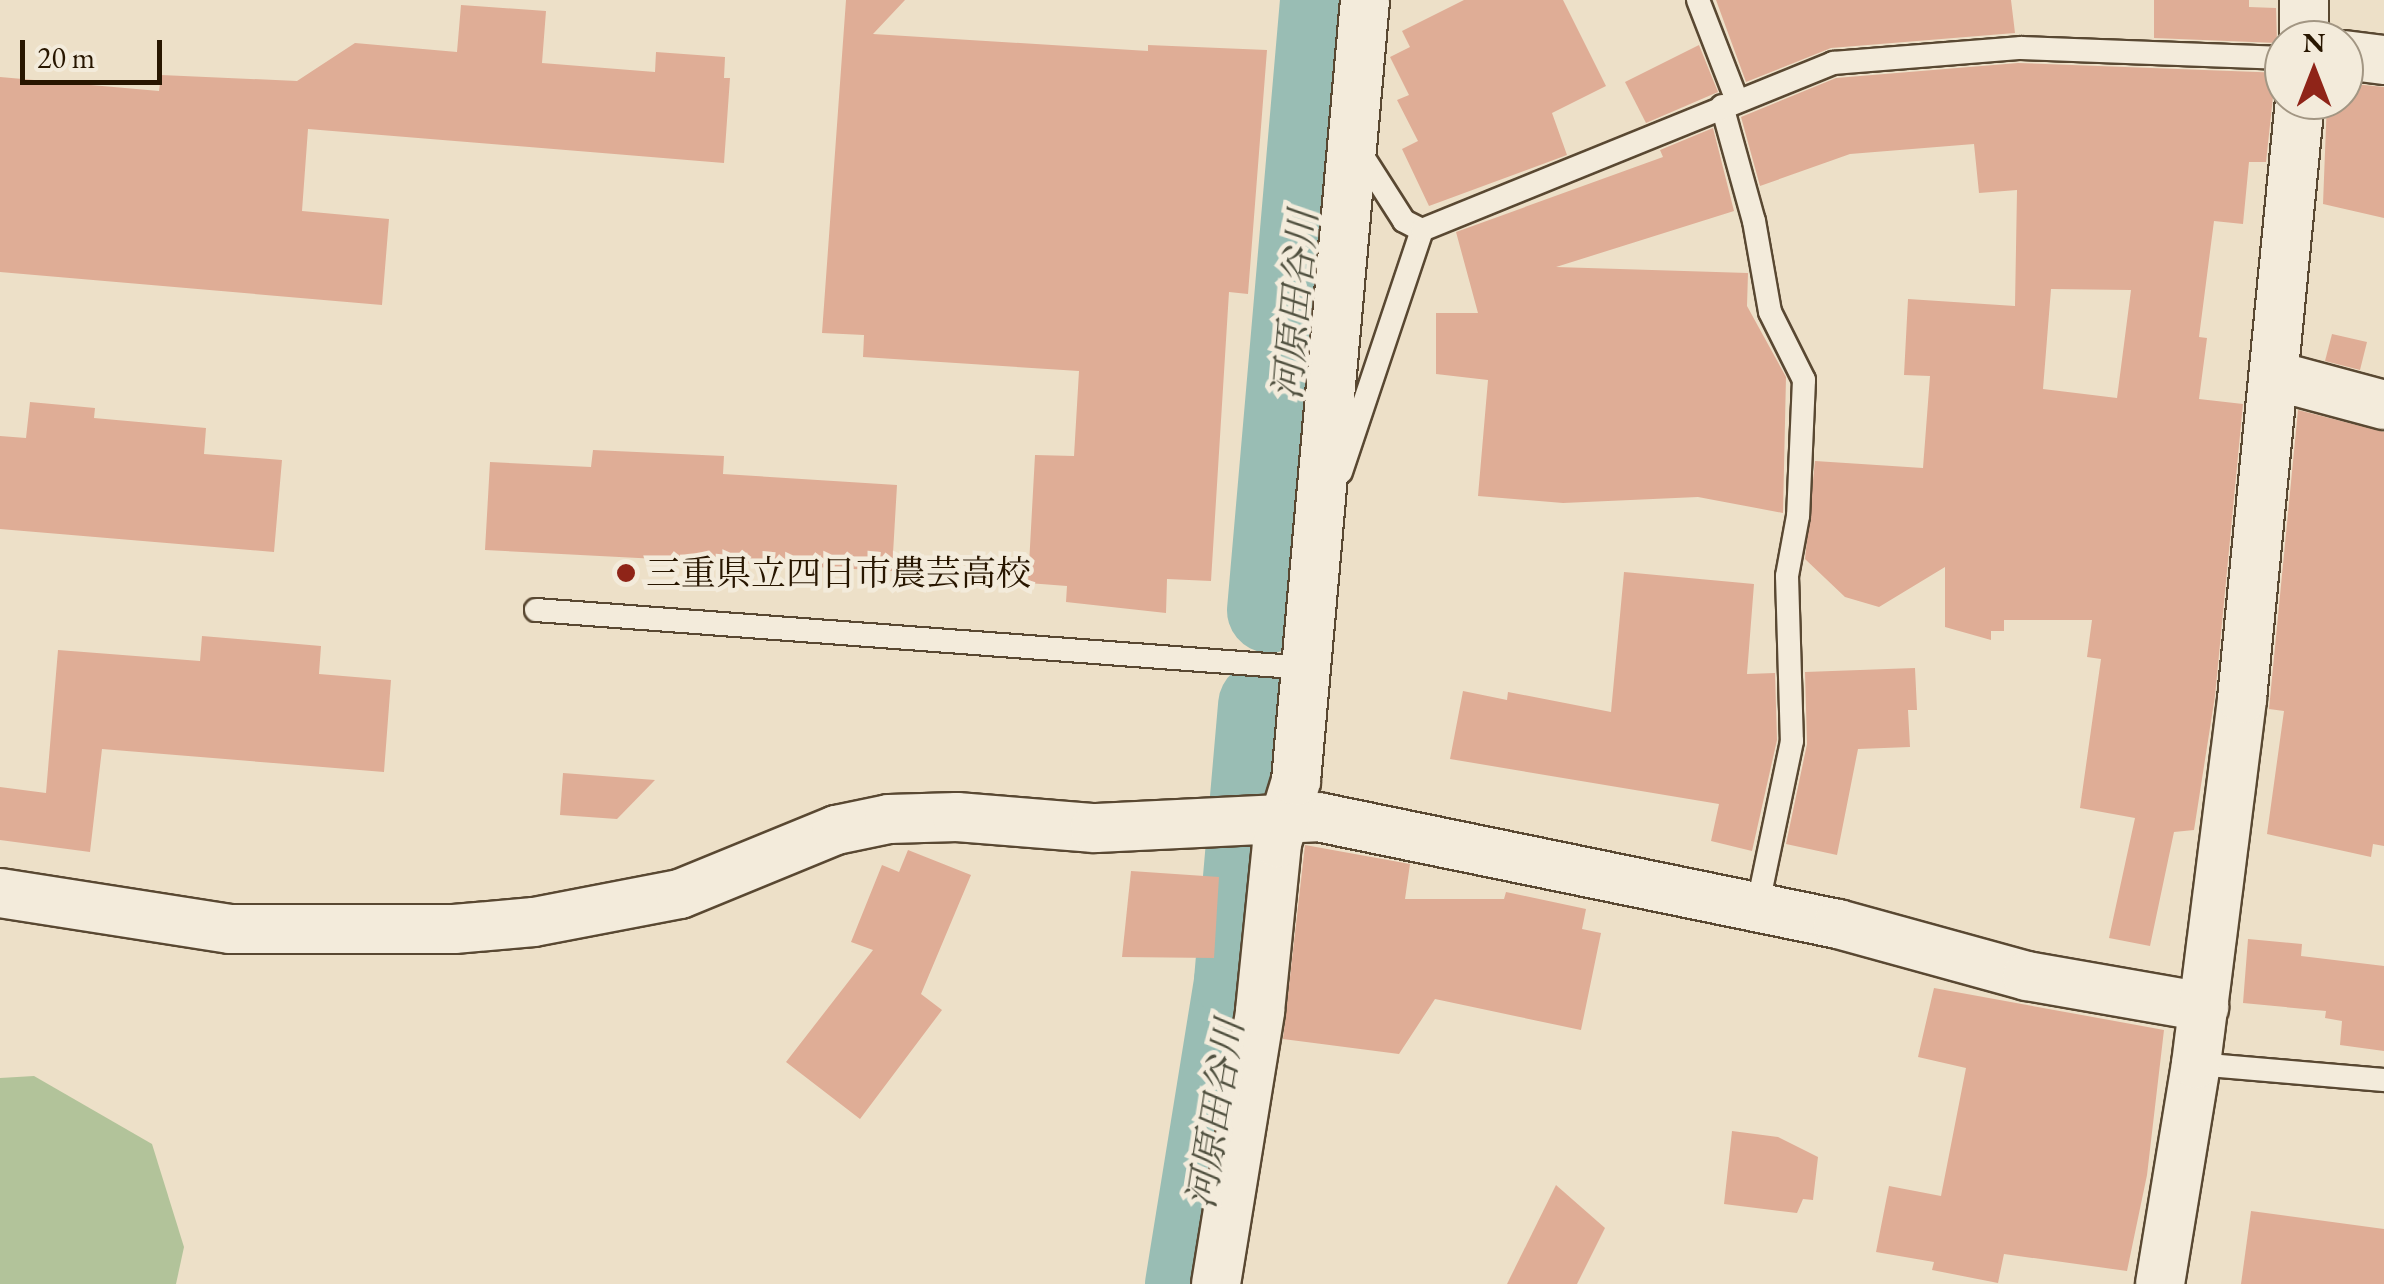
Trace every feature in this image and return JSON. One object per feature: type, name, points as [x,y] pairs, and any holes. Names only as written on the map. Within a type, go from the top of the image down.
[{"type":"street","points":[[1261,819],[1307,668],[1365,0]]},
{"type":"street","points":[[2160,1284],[2204,1007],[2276,376],[2298,120]]},
{"type":"street","points":[[2276,376],[2384,404]]},
{"type":"street","points":[[0,893],[230,929],[454,929],[534,922],[680,894],[836,830],[889,819],[957,817],[1095,828],[1318,817],[1758,908],[2027,976],[2204,1007]]},
{"type":"street","points":[[1216,1284],[1260,1011],[1277,843],[1261,819]]},
{"type":"lane","points":[[1698,0],[1729,102],[1770,312],[1804,380],[1798,516],[1787,576],[1792,741],[1758,908]]},
{"type":"lane","points":[[1316,559],[1388,316],[1422,230],[1729,102],[1834,63],[1930,52],[2021,48],[2264,57]]},
{"type":"lane","points":[[1354,142],[1404,221],[1422,230]]},
{"type":"lane","points":[[536,610],[1307,668]]},
{"type":"lane","points":[[2196,1064],[2384,1080]]},
{"type":"green space","points":[[34,1076],[152,1144],[184,1247],[176,1284],[0,1284],[0,1078]]},
{"type":"building","points":[[846,0],[905,0],[873,34],[1148,51],[1148,45],[1267,50],[1248,294],[1229,292],[1211,581],[1167,579],[1166,613],[1066,602],[1067,586],[1028,583],[1035,455],[1074,456],[1079,371],[863,357],[864,335],[822,333]]},
{"type":"building","points":[[1464,0],[1563,0],[1606,86],[1552,113],[1567,155],[1429,206],[1402,149],[1418,141],[1397,100],[1409,95],[1390,57],[1410,47],[1402,31]]},
{"type":"building","points":[[1716,0],[2011,0],[2015,33],[1831,48],[1746,82]]},
{"type":"building","points":[[2154,0],[2249,0],[2249,7],[2276,8],[2276,20],[2264,20],[2264,42],[2154,38]]},
{"type":"building","points":[[461,5],[546,11],[542,63],[655,72],[656,52],[725,57],[724,78],[730,78],[724,163],[308,129],[302,211],[389,219],[382,305],[0,272],[0,77],[159,91],[161,75],[297,81],[355,43],[457,52]]},
{"type":"building","points":[[1699,45],[1718,92],[1646,123],[1625,82]]},
{"type":"building","points":[[2018,63],[2264,72],[2264,120],[2271,120],[2266,162],[2249,162],[2243,224],[2214,221],[2199,337],[2207,338],[2199,399],[2243,404],[2215,696],[2194,830],[2174,832],[2150,946],[2109,938],[2135,818],[2080,808],[2101,659],[2087,657],[2092,620],[2004,620],[2004,631],[1991,631],[1991,640],[1945,627],[1945,567],[1879,607],[1845,597],[1805,559],[1815,461],[1923,468],[1930,376],[1904,375],[1908,299],[2015,306],[2017,190],[1979,193],[1974,144],[1850,154],[1760,186],[1741,117],[1836,78]],"holes":[[[2051,289],[2131,290],[2117,398],[2043,389]]]},
{"type":"building","points":[[2364,85],[2384,87],[2384,218],[2323,204],[2326,120],[2364,120]]},
{"type":"building","points":[[1713,128],[1734,211],[1556,267],[1748,273],[1747,306],[1786,377],[1783,513],[1698,497],[1563,503],[1478,496],[1488,380],[1436,374],[1436,313],[1478,313],[1456,232],[1663,157],[1660,150]]},
{"type":"building","points":[[2332,334],[2367,342],[2360,370],[2325,361]]},
{"type":"building","points":[[30,402],[95,408],[94,418],[206,428],[204,454],[282,460],[274,552],[0,529],[0,436],[26,438]]},
{"type":"building","points":[[2298,410],[2384,432],[2384,846],[2373,844],[2371,857],[2267,834],[2284,711],[2269,709]]},
{"type":"building","points":[[593,450],[724,456],[723,474],[897,485],[892,571],[485,550],[490,462],[591,467]]},
{"type":"building","points":[[1624,572],[1754,584],[1747,674],[1775,673],[1777,740],[1752,851],[1711,841],[1719,804],[1450,759],[1463,691],[1507,700],[1508,692],[1611,712]]},
{"type":"building","points":[[202,636],[321,646],[319,674],[391,680],[384,772],[102,749],[90,852],[0,840],[0,787],[46,793],[58,650],[200,661]]},
{"type":"building","points":[[1915,668],[1917,710],[1908,710],[1910,747],[1858,749],[1837,855],[1786,844],[1807,744],[1805,672]]},
{"type":"building","points":[[563,773],[655,780],[617,819],[560,815]]},
{"type":"building","points":[[1305,845],[1410,864],[1405,899],[1504,899],[1506,892],[1586,909],[1582,929],[1601,933],[1581,1030],[1435,999],[1399,1054],[1283,1039]]},
{"type":"building","points":[[908,850],[971,875],[921,994],[942,1010],[860,1119],[786,1062],[873,950],[851,942],[882,865],[899,872]]},
{"type":"building","points":[[1131,871],[1219,877],[1214,958],[1122,957]]},
{"type":"building","points":[[2248,939],[2302,944],[2301,956],[2384,966],[2384,1051],[2340,1045],[2342,1021],[2325,1018],[2326,1011],[2243,1003]]},
{"type":"building","points":[[1934,988],[2164,1030],[2147,1175],[2127,1271],[2004,1254],[1998,1283],[1932,1270],[1934,1262],[1876,1252],[1889,1186],[1941,1196],[1966,1068],[1918,1057]]},
{"type":"building","points":[[1732,1131],[1778,1137],[1818,1157],[1813,1200],[1803,1199],[1797,1213],[1724,1204]]},
{"type":"building","points":[[1556,1185],[1605,1228],[1577,1284],[1507,1284]]},
{"type":"building","points":[[2251,1211],[2384,1229],[2384,1284],[2241,1284]]},
{"type":"waterway","name":"河原田谷川","points":[[1269,610],[1322,0]]},
{"type":"waterway","name":"河原田谷川","points":[[1187,1284],[1236,980],[1260,704]]},
{"type":"place","name":"三重県立四日市農芸高校","points":[[626,573]]}]
